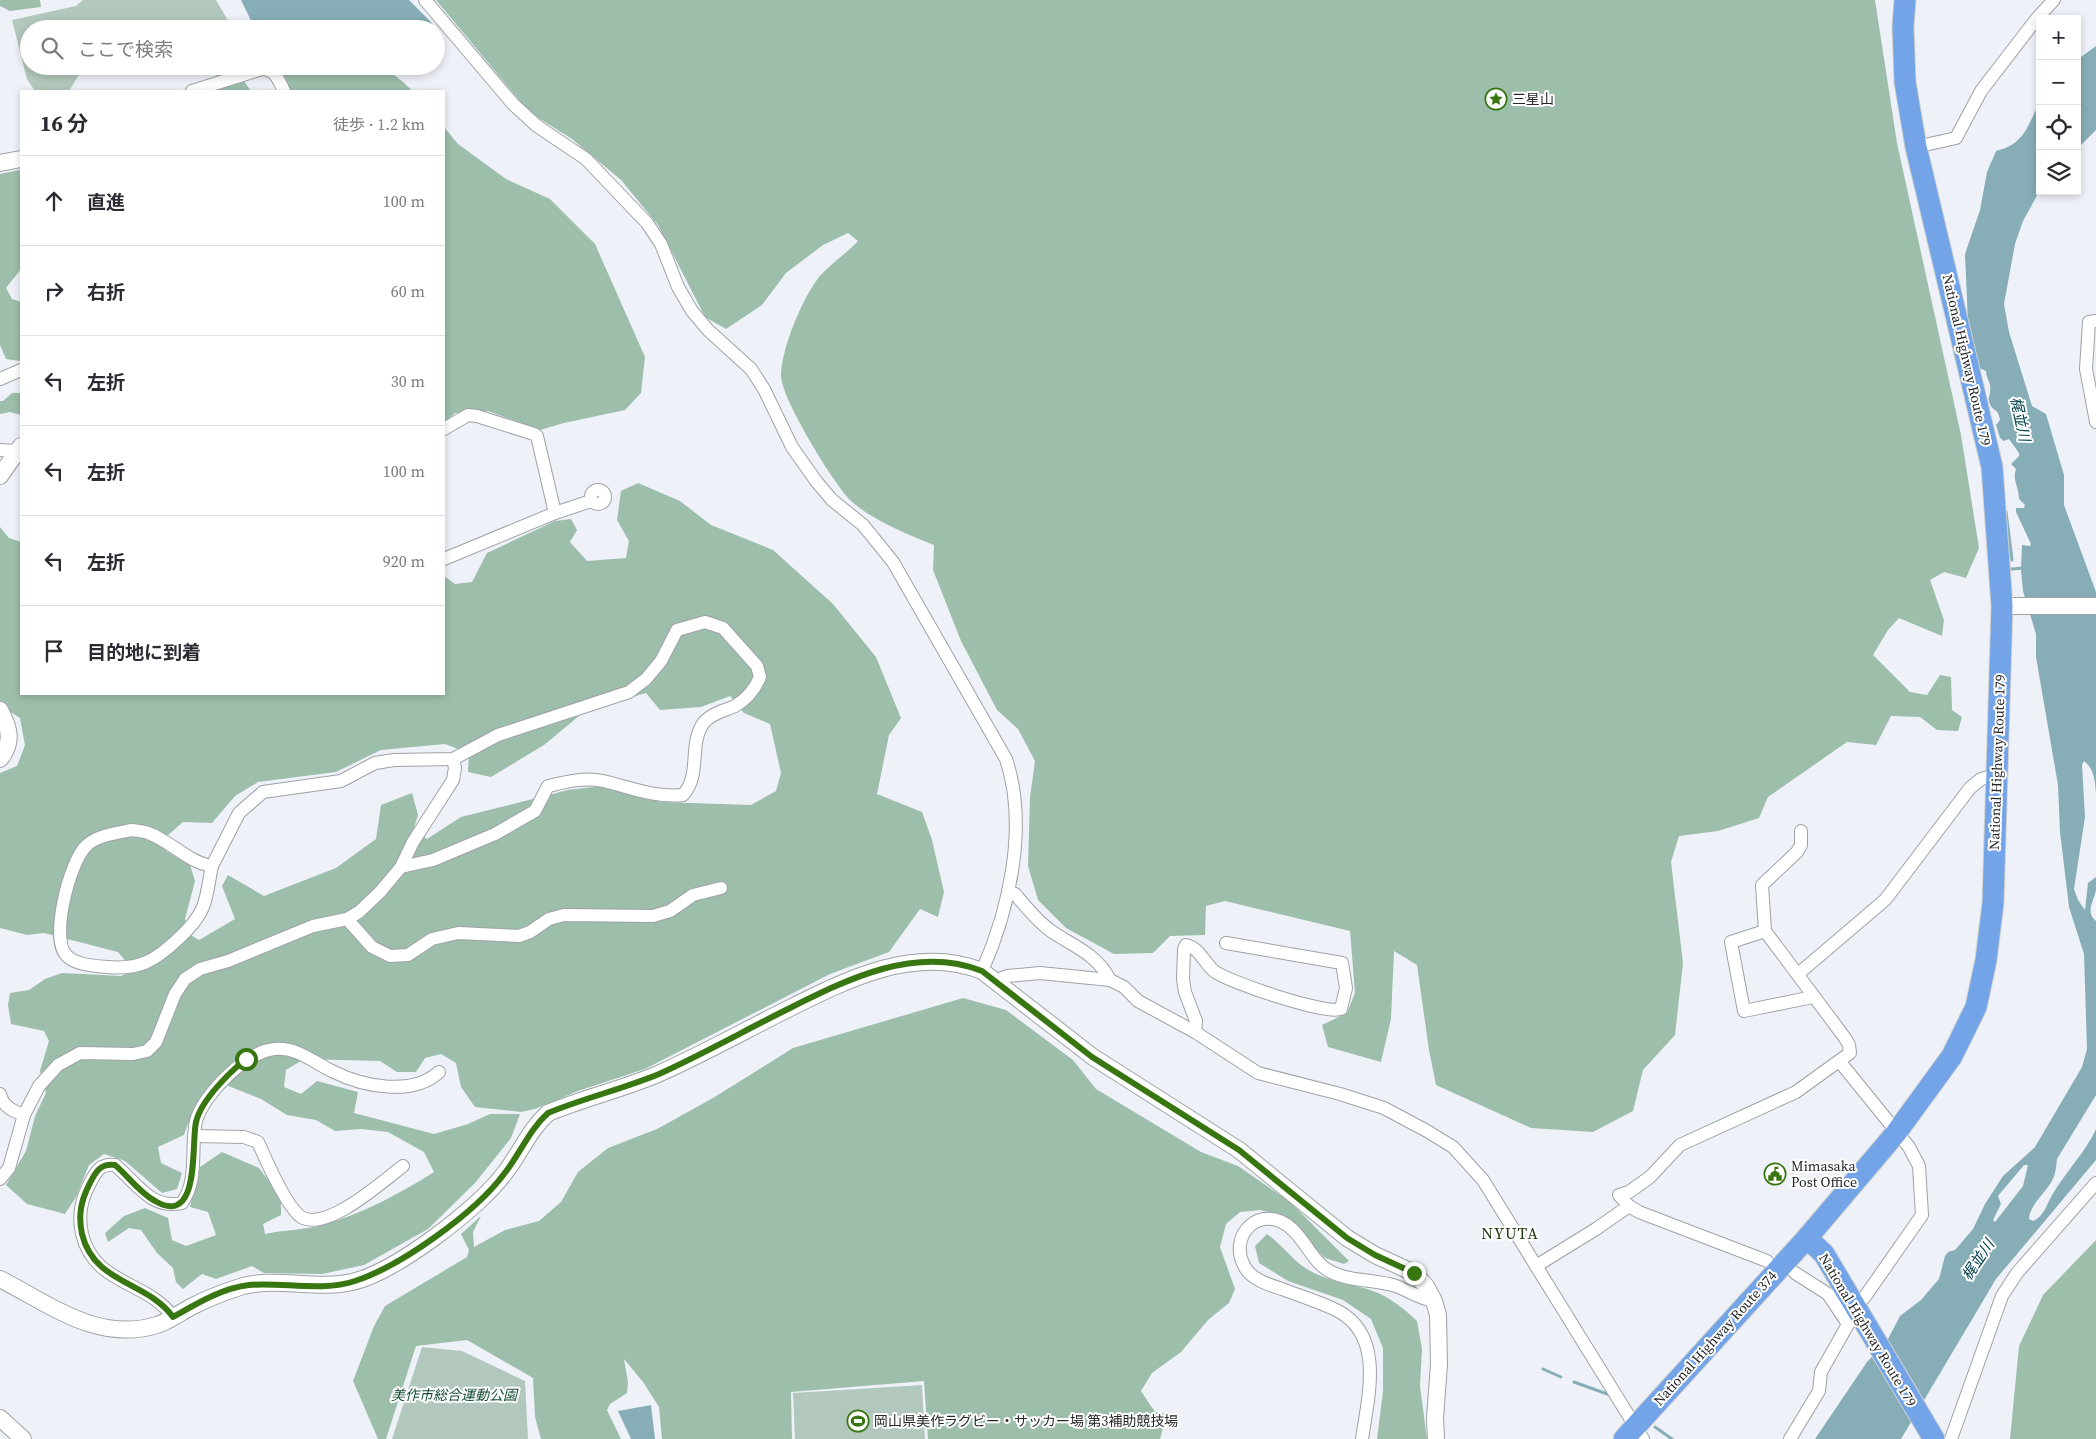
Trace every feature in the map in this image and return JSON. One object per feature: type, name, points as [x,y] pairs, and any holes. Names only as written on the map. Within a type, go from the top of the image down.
[{"type":"highway","name":"National Highway Route 179","points":[[1905,0],[1903,26],[1905,82],[1916,147],[1992,467],[2002,606],[1992,903],[1986,960],[1976,1007],[1952,1056],[1896,1133],[1807,1238],[1824,1254],[1855,1322],[1934,1439]]},
{"type":"highway","name":"National Highway Route 374","points":[[1634,1435],[1807,1238]]},
{"type":"street","points":[[425,0],[442,20]]},
{"type":"street","points":[[1916,147],[1956,138],[1981,90],[2038,17],[2054,0]]},
{"type":"street","points":[[445,23],[514,104],[537,126],[586,159],[647,223],[661,244],[678,287],[692,311],[708,330],[751,369],[764,389],[792,446],[816,481],[832,500],[863,526],[893,562],[1006,759],[1016,798],[1016,831],[1008,891],[989,956],[982,971]]},
{"type":"street","points":[[195,90],[243,75]]},
{"type":"street","points":[[277,75],[284,90]]},
{"type":"street","points":[[0,163],[20,159]]},
{"type":"street","points":[[2096,321],[2089,322],[2086,369],[2096,422]]},
{"type":"street","points":[[0,379],[20,370]]},
{"type":"street","points":[[445,428],[454,421],[468,416],[478,416],[537,436],[555,513]]},
{"type":"street","points":[[0,450],[20,448]]},
{"type":"street","points":[[0,476],[20,448]]},
{"type":"street","points":[[445,559],[555,513],[591,501]]},
{"type":"street","points":[[2002,606],[2096,606]]},
{"type":"street","points":[[212,866],[203,865],[148,833],[132,830],[108,834],[87,844],[76,859],[70,875],[59,926],[59,942],[67,956],[85,964],[123,968],[145,963],[159,956],[189,929],[203,907],[212,866],[239,813],[263,792],[341,781],[376,763],[394,760],[453,758],[498,735],[630,692],[646,679],[661,661],[677,630],[691,624],[705,622],[723,628],[757,666],[760,677],[754,691],[736,705],[712,716],[703,723],[697,737],[694,774],[690,787],[683,795],[666,797],[630,790],[601,780],[576,780],[548,786],[535,811],[495,834],[433,860],[401,867]]},
{"type":"street","points":[[0,710],[10,732],[9,743],[0,759]]},
{"type":"street","points":[[0,1179],[8,1168],[24,1115],[39,1086],[58,1065],[80,1054],[133,1054],[147,1051],[156,1042],[175,994],[185,979],[200,969],[236,958],[313,926],[348,919],[360,912],[401,867],[413,842],[453,780],[455,768],[453,758]]},
{"type":"street","points":[[1798,974],[1885,900],[1970,788],[1981,779],[1995,775]]},
{"type":"street","points":[[1767,1261],[1639,1212],[1629,1206],[1619,1195],[1629,1192],[1650,1177],[1680,1145],[1796,1092],[1850,1053],[1849,1045],[1765,931],[1762,885],[1797,852],[1800,845],[1801,831]]},
{"type":"street","points":[[348,919],[372,948],[390,956],[408,955],[432,939],[458,933],[520,936],[530,932],[549,919],[564,915],[653,916],[670,911],[693,895],[721,888]]},
{"type":"street","points":[[1008,891],[1015,894],[1030,912],[1051,930],[1081,947],[1106,971],[1110,980]]},
{"type":"street","points":[[1765,931],[1731,942],[1744,1011],[1813,997]]},
{"type":"street","points":[[1195,1032],[1196,1021],[1183,979],[1184,949],[1186,944],[1198,952],[1214,971],[1254,989],[1323,1009],[1336,1011],[1341,1009],[1346,988],[1342,963],[1226,943]]},
{"type":"street","points":[[0,1279],[80,1321],[102,1329],[128,1331],[158,1325],[220,1293],[247,1285],[321,1285],[352,1282],[382,1271],[464,1215],[486,1195],[504,1174],[535,1125],[548,1113],[659,1073],[847,979],[897,965],[931,963],[966,964],[982,971],[996,981],[1092,1057],[1239,1150],[1347,1238],[1375,1255],[1414,1273],[1426,1286],[1434,1301],[1438,1315],[1439,1364],[1435,1418],[1436,1439]]},
{"type":"street","points":[[996,981],[1007,976],[1040,973],[1110,980],[1124,987],[1138,1001],[1195,1032],[1258,1072],[1384,1108],[1453,1147],[1483,1180],[1536,1266],[1634,1435]]},
{"type":"street","points":[[173,1317],[159,1303],[106,1271],[94,1261],[83,1237],[79,1213],[90,1182],[98,1168],[107,1164],[115,1165],[154,1201],[168,1206],[182,1203],[187,1195],[192,1179],[196,1120],[203,1107],[229,1073],[246,1059],[274,1049],[292,1051],[306,1056],[334,1072],[363,1082],[393,1086],[416,1085],[431,1080],[439,1072]]},
{"type":"street","points":[[1840,1062],[1909,1147],[1919,1166],[1922,1215],[1864,1298]]},
{"type":"street","points":[[0,1094],[1,1099],[10,1110],[24,1115]]},
{"type":"street","points":[[195,1136],[244,1137],[258,1142],[292,1208],[303,1218],[318,1220],[334,1216],[403,1166]]},
{"type":"street","points":[[1951,1439],[2002,1296],[2017,1273],[2096,1183]]},
{"type":"street","points":[[1536,1266],[1629,1206]]},
{"type":"street","points":[[1362,1439],[1372,1369],[1362,1336],[1354,1324],[1340,1312],[1262,1282],[1247,1271],[1240,1258],[1240,1242],[1246,1229],[1257,1221],[1268,1218],[1279,1220],[1292,1229],[1321,1265],[1338,1275],[1396,1286],[1423,1299],[1434,1301]]},
{"type":"street","points":[[1790,1439],[1819,1391],[1821,1372],[1855,1322],[1828,1294],[1795,1273]]},
{"type":"street","points":[[0,1418],[24,1439]]},
{"type":"green space","points":[[0,0],[40,0],[41,7],[10,11],[0,6]]},
{"type":"green space","points":[[83,0],[216,0],[228,20],[20,20],[20,51],[12,20],[76,6]]},
{"type":"green space","points":[[436,0],[1875,0],[1897,143],[1961,435],[1979,548],[1966,578],[1944,572],[1930,580],[1944,620],[1942,636],[1899,618],[1888,630],[1873,655],[1910,692],[1927,695],[1940,675],[1951,677],[1952,710],[1962,717],[1958,731],[1937,730],[1920,717],[1891,716],[1876,745],[1847,742],[1768,797],[1759,818],[1718,831],[1679,836],[1671,862],[1683,963],[1675,1035],[1643,1070],[1633,1111],[1593,1132],[1531,1128],[1436,1085],[1417,965],[1394,951],[1391,1019],[1381,1062],[1328,1047],[1322,1025],[1347,1013],[1355,993],[1350,931],[1225,901],[1206,906],[1205,935],[1170,936],[1153,953],[1114,954],[1066,928],[1038,900],[1028,866],[1030,797],[1035,761],[1018,729],[997,710],[961,641],[933,570],[934,545],[879,520],[850,500],[832,477],[809,440],[789,402],[783,386],[781,375],[785,351],[794,324],[806,298],[823,272],[858,241],[848,233],[823,245],[786,273],[762,305],[726,329],[705,317],[658,225],[621,180],[572,139],[529,112]]},
{"type":"green space","points":[[26,75],[79,75],[70,90],[34,90]]},
{"type":"green space","points":[[284,75],[393,75],[411,90],[279,90],[282,89],[287,81]]},
{"type":"green space","points":[[243,80],[250,90],[214,90]]},
{"type":"green space","points":[[445,128],[458,144],[506,179],[550,199],[595,244],[645,357],[641,393],[625,410],[540,430],[488,411],[455,413],[445,422]]},
{"type":"green space","points":[[20,170],[20,270],[6,288],[12,299],[20,302],[20,361],[6,359],[0,345],[0,174]]},
{"type":"green space","points":[[12,393],[20,393],[20,415],[10,412],[0,414],[0,401],[3,401]]},
{"type":"green space","points":[[638,483],[680,501],[711,525],[773,550],[833,604],[876,657],[901,718],[889,735],[877,794],[922,812],[932,840],[944,892],[938,917],[920,909],[889,952],[830,974],[645,1069],[578,1091],[535,1109],[521,1112],[475,1107],[461,1087],[456,1063],[441,1054],[425,1058],[416,1072],[397,1072],[380,1061],[304,1059],[286,1070],[284,1087],[301,1094],[317,1081],[358,1092],[354,1113],[434,1134],[468,1124],[490,1114],[520,1114],[511,1138],[475,1183],[428,1229],[364,1265],[322,1274],[264,1273],[252,1266],[216,1279],[202,1274],[183,1289],[176,1282],[173,1268],[157,1253],[141,1230],[129,1228],[108,1242],[105,1233],[124,1216],[145,1208],[168,1218],[172,1240],[186,1246],[216,1235],[208,1212],[190,1207],[200,1167],[222,1152],[259,1168],[281,1197],[281,1215],[263,1224],[265,1234],[315,1227],[351,1215],[394,1196],[434,1172],[424,1152],[388,1132],[361,1129],[335,1131],[316,1120],[287,1115],[261,1099],[221,1083],[208,1093],[198,1105],[184,1135],[158,1147],[161,1163],[182,1173],[177,1189],[162,1193],[125,1161],[104,1154],[89,1165],[76,1197],[65,1214],[27,1204],[6,1185],[26,1151],[35,1116],[46,1093],[40,1071],[49,1041],[44,1031],[11,1024],[8,1005],[10,993],[29,990],[45,979],[62,973],[121,976],[133,970],[118,952],[44,933],[27,935],[0,928],[0,773],[17,766],[25,745],[20,718],[3,707],[0,708],[0,527],[9,538],[20,542],[20,695],[445,695],[445,577],[455,584],[472,582],[487,553],[555,521],[571,519],[577,530],[570,542],[587,561],[626,558],[629,541],[617,520],[621,491]],"holes":[[[646,693],[660,710],[701,707],[730,696],[744,713],[770,724],[781,773],[776,791],[751,805],[661,802],[601,786],[568,790],[461,817],[427,839],[414,828],[418,815],[412,793],[381,805],[376,839],[336,868],[264,896],[228,875],[222,886],[235,919],[199,940],[189,934],[185,919],[195,881],[190,865],[166,851],[167,836],[183,822],[212,823],[235,796],[258,782],[336,772],[381,750],[445,744],[469,753],[468,772],[491,777],[544,745],[585,711]]]},
{"type":"green space","points":[[963,998],[1006,1010],[1073,1060],[1096,1089],[1201,1152],[1238,1166],[1290,1202],[1349,1261],[1344,1264],[1325,1258],[1285,1217],[1261,1210],[1240,1212],[1226,1224],[1220,1247],[1235,1289],[1229,1303],[1208,1320],[1181,1352],[1152,1373],[1141,1391],[1155,1412],[1167,1414],[1160,1439],[928,1439],[924,1381],[791,1392],[792,1439],[662,1439],[659,1407],[643,1382],[624,1359],[628,1382],[627,1393],[610,1404],[607,1410],[621,1439],[541,1439],[535,1417],[533,1378],[467,1340],[416,1346],[386,1439],[378,1439],[353,1381],[374,1326],[385,1306],[467,1257],[469,1250],[461,1234],[481,1216],[473,1232],[474,1247],[505,1230],[539,1221],[561,1202],[578,1172],[608,1148],[657,1129],[713,1098],[793,1048]]},
{"type":"green space","points":[[1267,1234],[1307,1269],[1328,1279],[1379,1294],[1396,1304],[1417,1321],[1422,1349],[1420,1386],[1427,1439],[1377,1439],[1383,1391],[1383,1348],[1371,1319],[1343,1300],[1288,1281],[1259,1263],[1255,1246]]},
{"type":"green space","points":[[2096,1240],[2096,1439],[2010,1439],[2019,1346],[2043,1295]]},
{"type":"green space","name":"美作市総合運動公園","points":[[422,1347],[462,1351],[525,1381],[528,1439],[392,1439]]},
{"type":"green space","name":"岡山県美作ラグビー・サッカー場 第3補助競技場","points":[[922,1385],[925,1439],[795,1439],[793,1393]]},
{"type":"water","points":[[241,0],[409,0],[429,20],[251,20]]},
{"type":"water","points":[[2096,46],[2096,130],[2081,145],[2081,60],[2081,57]]},
{"type":"water","name":"梶並川","points":[[2036,110],[2037,195],[2023,221],[2015,244],[2004,304],[2009,332],[2032,406],[2046,414],[2064,475],[2064,505],[2096,592],[2096,794],[2092,772],[2084,761],[2082,765],[2085,817],[2074,889],[2078,900],[2085,910],[2088,883],[2096,877],[2096,890],[2091,906],[2091,914],[2096,921],[2096,1095],[2057,1159],[2052,1181],[2035,1204],[2029,1219],[2033,1221],[2042,1214],[2056,1188],[2087,1145],[2096,1129],[2096,1160],[1996,1279],[1901,1439],[1815,1439],[1867,1362],[1887,1341],[1900,1316],[1921,1300],[1939,1279],[1945,1256],[1948,1252],[1955,1250],[1973,1229],[1985,1204],[2003,1176],[2035,1147],[2082,1067],[2087,1049],[2084,954],[2069,907],[2060,832],[2058,785],[2036,657],[2036,634],[2023,591],[2021,570],[2022,545],[2030,546],[2031,544],[2016,512],[2016,508],[2024,508],[2025,505],[2019,499],[2015,477],[2016,469],[2011,464],[2019,456],[2019,453],[2009,439],[2004,441],[2000,438],[1996,425],[2000,420],[1999,416],[1989,402],[1990,384],[1986,371],[1979,368],[1968,323],[1965,254],[1980,210],[1987,172],[1996,151],[2013,144],[2028,126]],"holes":[[[2024,1165],[2028,1165],[2023,1186],[1995,1222],[1993,1220],[2001,1204],[1998,1196]]]},
{"type":"water","points":[[651,1405],[655,1439],[631,1439],[618,1411]]},
{"type":"waterway","points":[[2006,512],[2012,560]]},
{"type":"waterway","points":[[2011,569],[2025,568]]},
{"type":"waterway","points":[[1543,1369],[1561,1377]]},
{"type":"waterway","points":[[1574,1382],[1610,1395]]},
{"type":"waterway","points":[[1655,1427],[1672,1439]]},
{"type":"place","name":"三星山","points":[[1496,99]]},
{"type":"place","name":"Mimasaka Post Office","points":[[1775,1174]]},
{"type":"place","name":"岡山県美作ラグビー・サッカー場 第3補助競技場","points":[[858,1421]]},
{"type":"district","name":"NYUTA","points":[[1510,1233]]},
{"type":"route","points":[[246,1059],[229,1073],[203,1107],[196,1120],[192,1179],[187,1195],[182,1203],[168,1206],[154,1201],[115,1165],[107,1164],[98,1168],[82,1199],[79,1213],[80,1225],[88,1254],[106,1271],[159,1303],[173,1317],[220,1293],[247,1285],[321,1285],[352,1282],[382,1271],[464,1215],[486,1195],[504,1174],[535,1125],[548,1113],[633,1084],[659,1073],[847,979],[897,965],[931,963],[966,964],[982,971],[1092,1057],[1239,1150],[1347,1238],[1375,1255],[1414,1273]]}]
